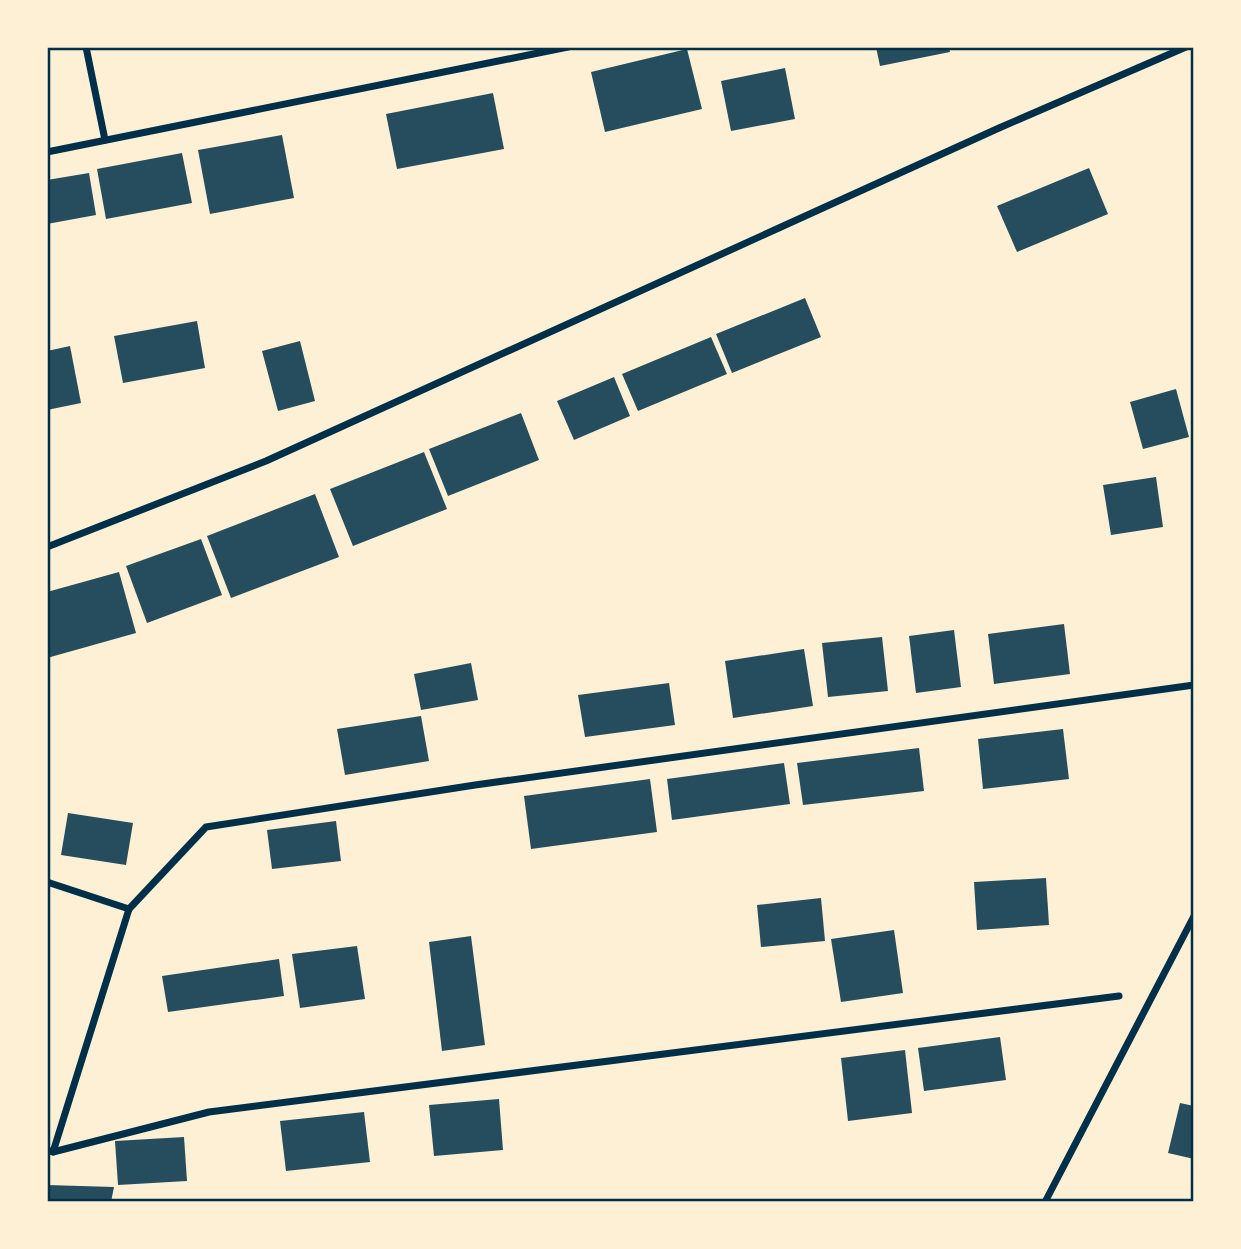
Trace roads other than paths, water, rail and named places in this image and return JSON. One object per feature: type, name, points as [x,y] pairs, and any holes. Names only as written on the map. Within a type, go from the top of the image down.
[{"type":"street","points":[[86,47],[105,140]]},
{"type":"street","points":[[47,152],[568,47]]},
{"type":"street","points":[[47,547],[266,461],[999,128],[1186,47]]},
{"type":"street","points":[[50,1151],[129,909],[206,827],[475,785],[1194,685]]},
{"type":"street","points":[[47,882],[129,909]]},
{"type":"street","points":[[1045,1202],[1194,916]]},
{"type":"street","points":[[50,1151],[209,1112],[1119,996]]}]
